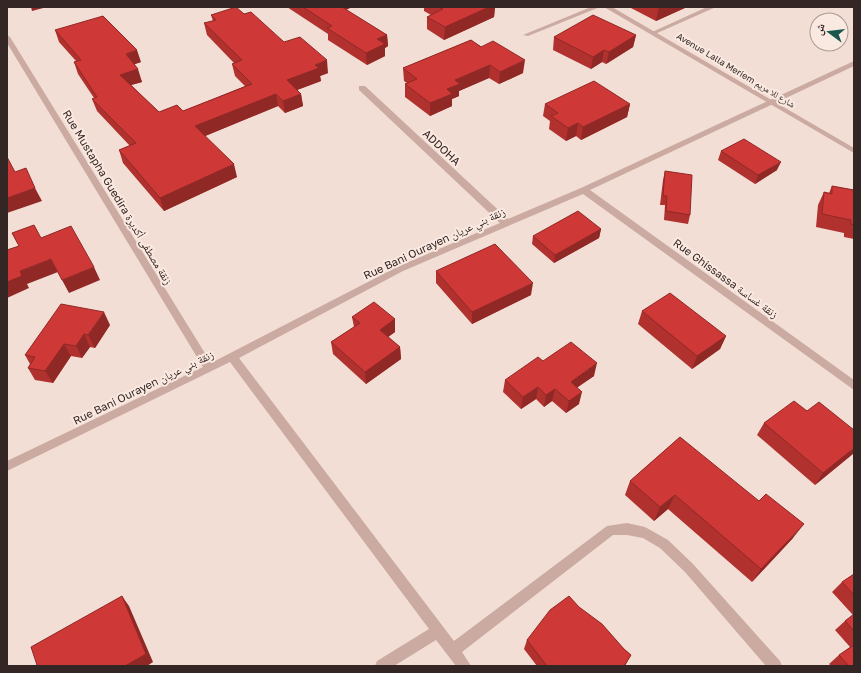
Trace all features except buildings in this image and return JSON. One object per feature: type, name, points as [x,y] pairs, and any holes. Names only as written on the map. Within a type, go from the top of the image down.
[{"type":"street","points":[[526,35],[597,7]]},
{"type":"street","name":"Avenue Lalla Meriem شارع للا مريم","points":[[607,7],[854,151]]},
{"type":"street","points":[[653,33],[713,7]]},
{"type":"street","name":"Rue Mustapha Guedira زنقة مصطفى أكديرة","points":[[7,37],[210,368]]},
{"type":"street","name":"Rue Bani Ourayen زنقة بني عريان","points":[[7,466],[232,357],[400,269],[584,190],[854,63]]},
{"type":"street","name":"ADDOHA","points":[[362,88],[506,223]]},
{"type":"street","name":"Rue Ghissassa زنقة غساسة","points":[[584,190],[854,386]]},
{"type":"street","points":[[232,357],[464,666]]},
{"type":"street","points":[[453,650],[611,530],[627,530],[645,534],[664,544],[689,568],[775,666]]},
{"type":"street","points":[[382,666],[438,631]]}]
